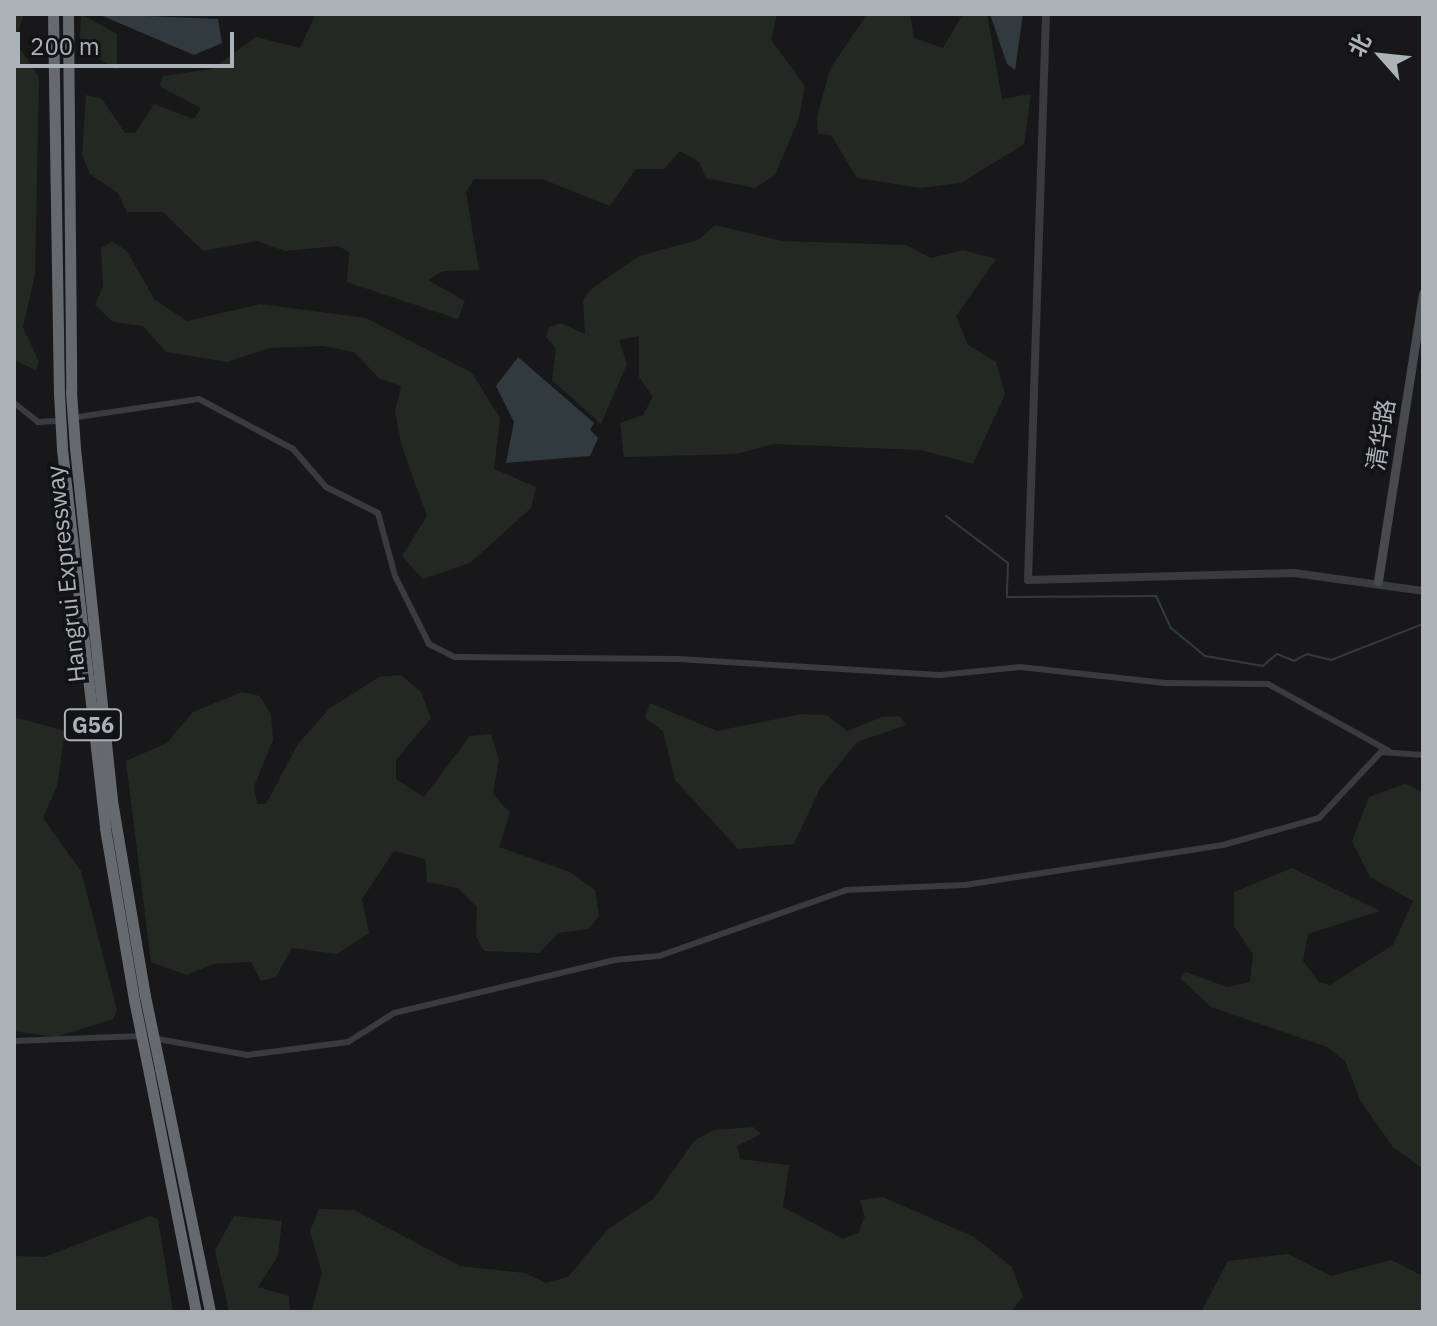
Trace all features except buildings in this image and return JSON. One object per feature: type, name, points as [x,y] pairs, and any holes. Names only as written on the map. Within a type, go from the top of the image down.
[{"type":"highway","name":"Hangrui Expressway","points":[[53,14],[65,393],[75,448],[112,801],[140,998]]},
{"type":"highway","name":"Hangrui Expressway","points":[[68,14],[62,449],[105,828],[155,1071],[210,1312]]},
{"type":"highway","name":"Hangrui Expressway","points":[[155,1071],[196,1312]]},
{"type":"main road","name":"清华路","points":[[1378,581],[1423,294]]},
{"type":"street","points":[[1046,14],[1028,580],[1294,573],[1378,581],[1423,591]]},
{"type":"street","points":[[14,403],[43,424],[199,399],[293,449],[326,487],[378,513],[395,576],[423,632],[434,649],[455,657],[678,659],[940,675],[1020,667],[1165,683],[1268,684],[1389,751],[1423,755]]},
{"type":"street","points":[[14,1041],[116,1032],[247,1055],[348,1042],[394,1013],[614,960],[659,956],[846,890],[965,885],[1223,845],[1319,818],[1389,751]]},
{"type":"shaded area","points":[[14,14],[24,14],[15,41],[39,77],[35,274],[23,327],[39,362],[36,370],[14,360]]},
{"type":"shaded area","points":[[81,14],[117,34],[117,70],[89,53],[80,38]]},
{"type":"shaded area","points":[[98,14],[218,19],[222,43],[194,55]]},
{"type":"shaded area","points":[[316,14],[777,14],[771,40],[805,86],[799,118],[775,175],[755,188],[706,178],[699,162],[680,151],[664,169],[636,169],[610,206],[542,179],[474,179],[466,192],[479,270],[443,271],[428,280],[465,301],[458,319],[347,282],[349,252],[338,246],[285,251],[257,241],[203,251],[163,212],[127,212],[118,193],[90,174],[82,155],[86,95],[102,99],[125,133],[135,133],[154,104],[194,119],[201,108],[159,86],[163,76],[212,69],[256,37],[300,48]]},
{"type":"shaded area","points":[[867,14],[910,14],[914,38],[943,48],[963,14],[987,14],[1002,99],[1031,94],[1024,144],[961,183],[920,188],[857,178],[831,135],[818,134],[817,117],[830,69]]},
{"type":"shaded area","points":[[990,14],[1023,14],[1015,70],[1007,64]]},
{"type":"shaded area","points":[[715,225],[782,241],[906,245],[931,258],[963,250],[996,259],[956,316],[968,345],[996,362],[1005,394],[973,464],[921,450],[773,444],[736,454],[624,457],[620,423],[643,415],[653,397],[639,377],[639,336],[619,340],[627,364],[601,424],[552,380],[556,349],[546,337],[549,327],[561,323],[585,334],[583,300],[590,290],[639,256],[698,240]]},
{"type":"shaded area","points":[[112,242],[126,250],[155,300],[187,321],[260,304],[366,318],[472,373],[500,418],[494,469],[536,487],[531,508],[470,563],[423,579],[402,556],[427,516],[402,447],[395,412],[401,386],[379,378],[354,352],[323,346],[269,348],[227,362],[166,352],[143,326],[113,322],[95,305],[103,286],[101,248]]},
{"type":"shaded area","points":[[518,357],[594,423],[590,430],[598,438],[590,456],[506,463],[514,422],[496,386]]},
{"type":"shaded area","points":[[401,675],[421,692],[431,718],[396,760],[396,779],[424,797],[470,736],[491,734],[499,760],[493,794],[510,813],[499,847],[570,872],[595,890],[599,916],[589,929],[558,933],[539,953],[484,951],[476,936],[477,907],[458,888],[427,882],[425,859],[394,851],[362,899],[369,933],[337,954],[292,948],[276,977],[261,981],[251,962],[213,964],[187,975],[151,962],[126,761],[167,743],[193,712],[242,692],[260,696],[271,715],[273,740],[254,786],[257,804],[266,804],[298,744],[329,709],[379,677]]},
{"type":"shaded area","points":[[650,703],[717,731],[801,714],[827,715],[847,731],[882,717],[899,716],[906,725],[857,742],[820,788],[794,844],[738,849],[675,780],[663,731],[645,718]]},
{"type":"shaded area","points":[[14,717],[65,731],[57,786],[43,818],[81,871],[117,1010],[113,1019],[56,1037],[14,1031]]},
{"type":"shaded area","points":[[1405,784],[1423,792],[1423,1169],[1393,1147],[1360,1100],[1345,1061],[1327,1047],[1211,1007],[1180,978],[1186,972],[1227,987],[1250,982],[1253,954],[1234,926],[1234,892],[1292,868],[1380,911],[1308,934],[1303,961],[1319,982],[1330,985],[1393,945],[1413,901],[1370,877],[1352,841],[1369,797]]},
{"type":"shaded area","points":[[753,1127],[761,1134],[737,1146],[740,1159],[789,1165],[783,1207],[843,1239],[858,1233],[865,1217],[860,1200],[883,1197],[974,1237],[1012,1267],[1023,1297],[1010,1312],[311,1312],[322,1273],[310,1231],[319,1209],[354,1210],[460,1266],[525,1273],[546,1283],[568,1277],[608,1229],[653,1199],[695,1140],[714,1130]]},
{"type":"shaded area","points":[[150,1216],[158,1219],[173,1312],[14,1312],[14,1256],[45,1257]]},
{"type":"shaded area","points":[[234,1216],[282,1221],[278,1256],[258,1287],[289,1296],[290,1312],[229,1312],[215,1250]]},
{"type":"shaded area","points":[[1288,1254],[1331,1276],[1391,1260],[1423,1276],[1423,1312],[1201,1312],[1228,1261]]},
{"type":"waterway","points":[[946,516],[1008,563],[1007,597],[1156,596],[1171,628],[1205,656],[1263,666],[1277,654],[1294,661],[1307,654],[1331,660],[1423,624]]}]
